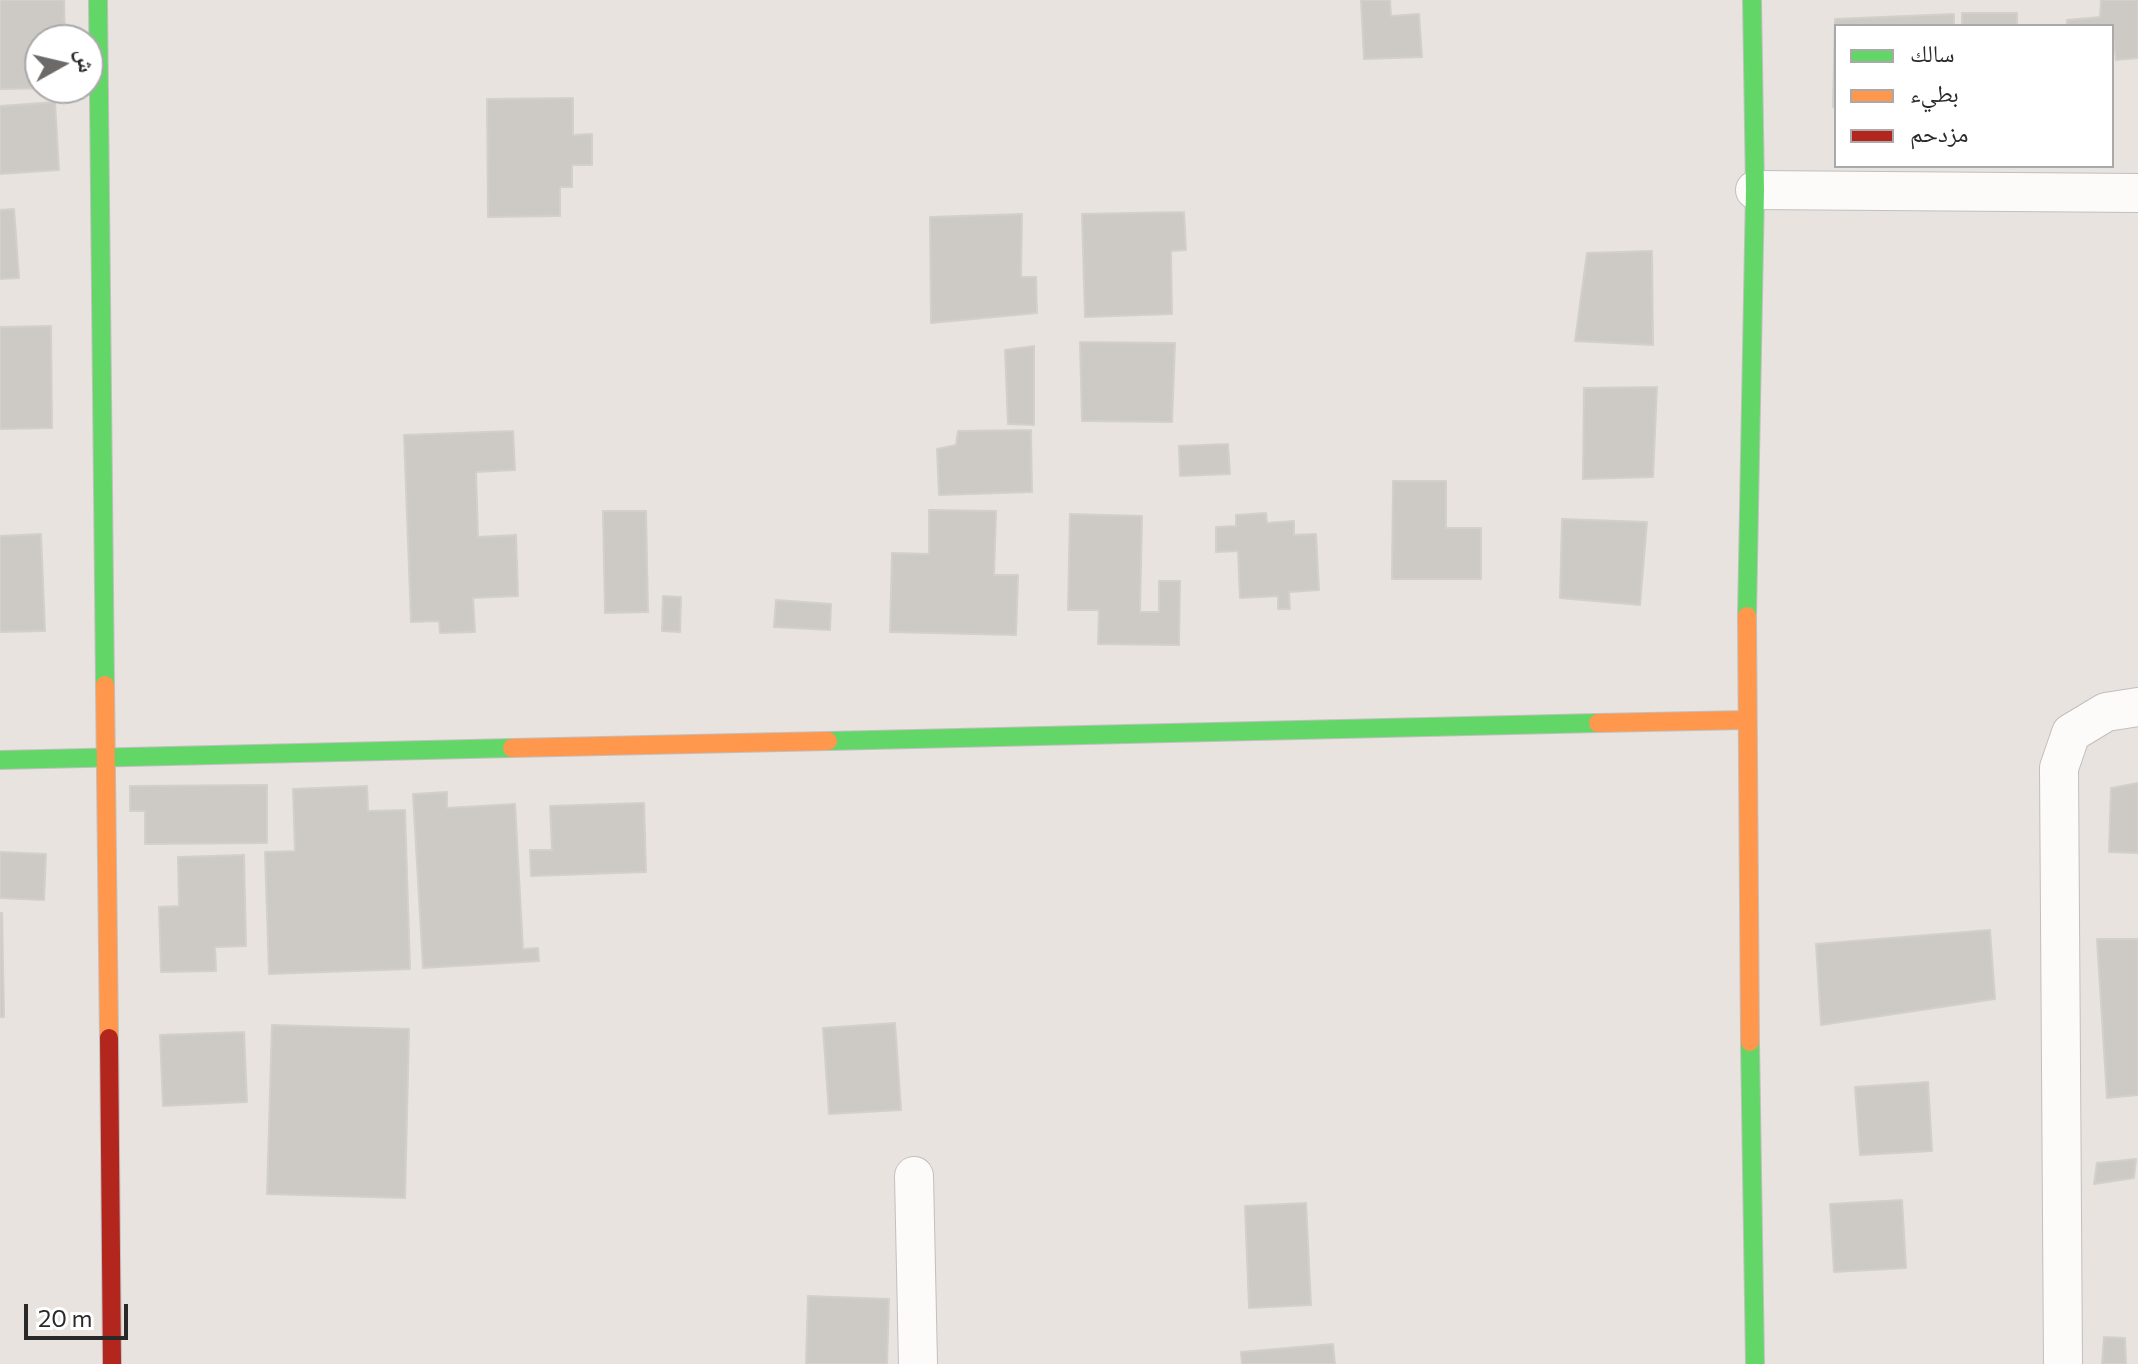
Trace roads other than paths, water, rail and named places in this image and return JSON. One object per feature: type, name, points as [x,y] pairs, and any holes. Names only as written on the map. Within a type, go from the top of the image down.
[{"type":"street","points":[[98,0],[112,1364]]},
{"type":"street","points":[[1752,0],[1755,190],[1745,720],[1755,1364]]},
{"type":"street","points":[[1755,190],[2138,193]]},
{"type":"street","points":[[2063,1364],[2059,768],[2071,733],[2106,712],[2138,707]]},
{"type":"street","points":[[0,760],[107,755],[1745,720]]},
{"type":"street","points":[[914,1176],[918,1364]]}]
